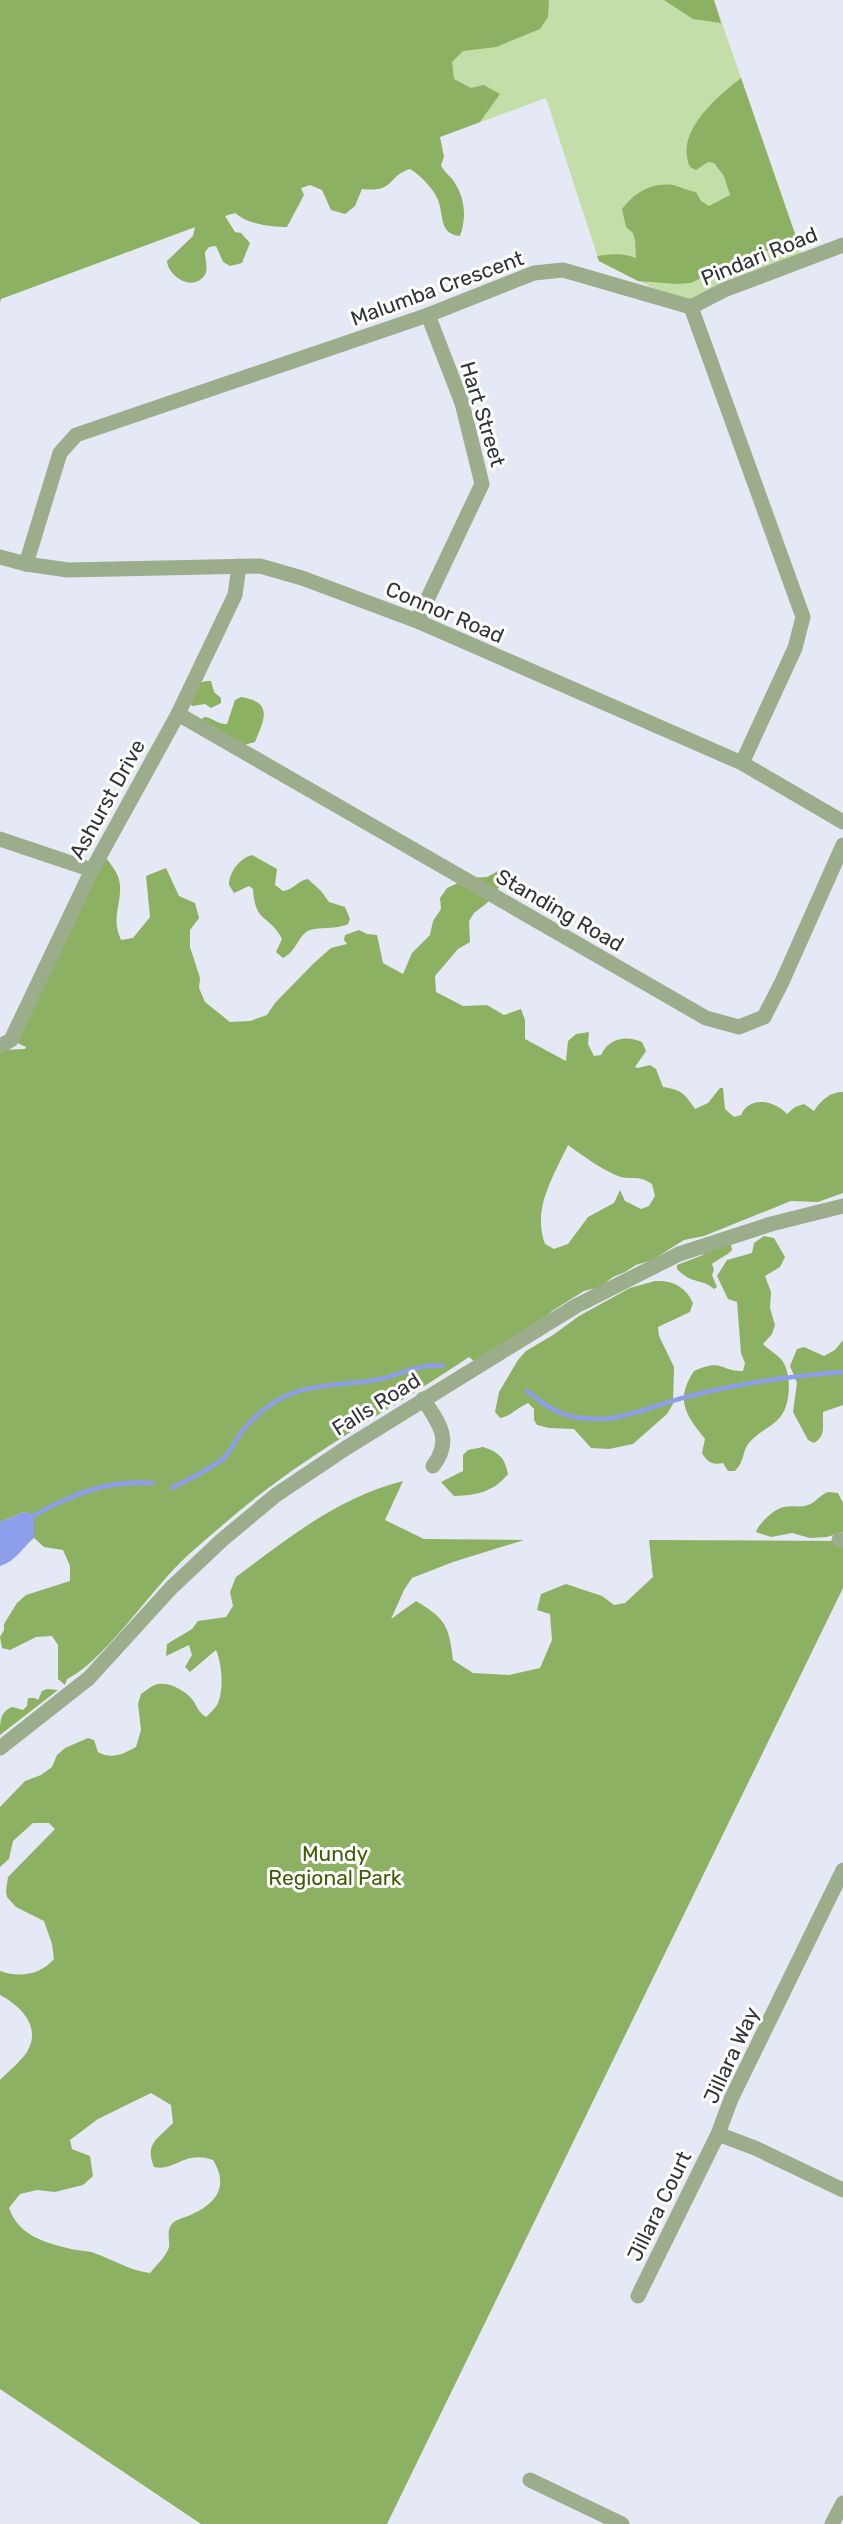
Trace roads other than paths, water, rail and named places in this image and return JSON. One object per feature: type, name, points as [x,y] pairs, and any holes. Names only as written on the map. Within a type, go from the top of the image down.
[{"type":"street","name":"Pindari Road","points":[[691,307],[724,290],[843,245]]},
{"type":"street","name":"Malumba Crescent","points":[[26,564],[60,453],[76,435],[428,315],[534,273],[563,270],[691,307]]},
{"type":"street","points":[[691,307],[803,617],[795,648],[742,763]]},
{"type":"street","name":"Hart Street","points":[[417,621],[482,484],[462,403],[428,315]]},
{"type":"street","name":"Connor Road","points":[[0,557],[26,564],[68,570],[260,566],[302,578],[417,621],[742,763],[843,822]]},
{"type":"street","name":"Ashurst Drive","points":[[0,1046],[11,1040],[92,870],[178,714],[235,595],[239,566]]},
{"type":"street","name":"Standing Road","points":[[178,714],[706,1018],[739,1027],[764,1017],[843,845]]},
{"type":"street","points":[[0,839],[92,870]]},
{"type":"street","name":"Falls Road","points":[[0,1748],[89,1678],[188,1571],[256,1511],[296,1481],[423,1399],[576,1306],[679,1254],[771,1224],[843,1206]]},
{"type":"street","points":[[423,1399],[443,1435],[444,1447],[434,1466]]},
{"type":"street","name":"Jillara Way","points":[[843,1870],[732,2099],[718,2134],[755,2148],[843,2190]]},
{"type":"street","name":"Jillara Court","points":[[638,2296],[718,2134]]},
{"type":"street","points":[[530,2480],[622,2524]]},
{"type":"street","points":[[832,2524],[843,2503]]},
{"type":"water","points":[[24,1512],[34,1515],[34,1538],[15,1558],[0,1566],[0,1522]]},
{"type":"waterway","points":[[172,1488],[224,1458],[240,1434],[253,1420],[285,1396],[311,1388],[381,1379],[419,1367],[443,1366]]},
{"type":"waterway","points":[[527,1391],[559,1412],[586,1419],[597,1419],[632,1414],[728,1387],[843,1372]]},
{"type":"waterway","points":[[34,1515],[55,1504],[95,1489],[118,1484],[153,1483]]},
{"type":"park label","name":"Mundy Regional Park","points":[[335,1865]]}]
